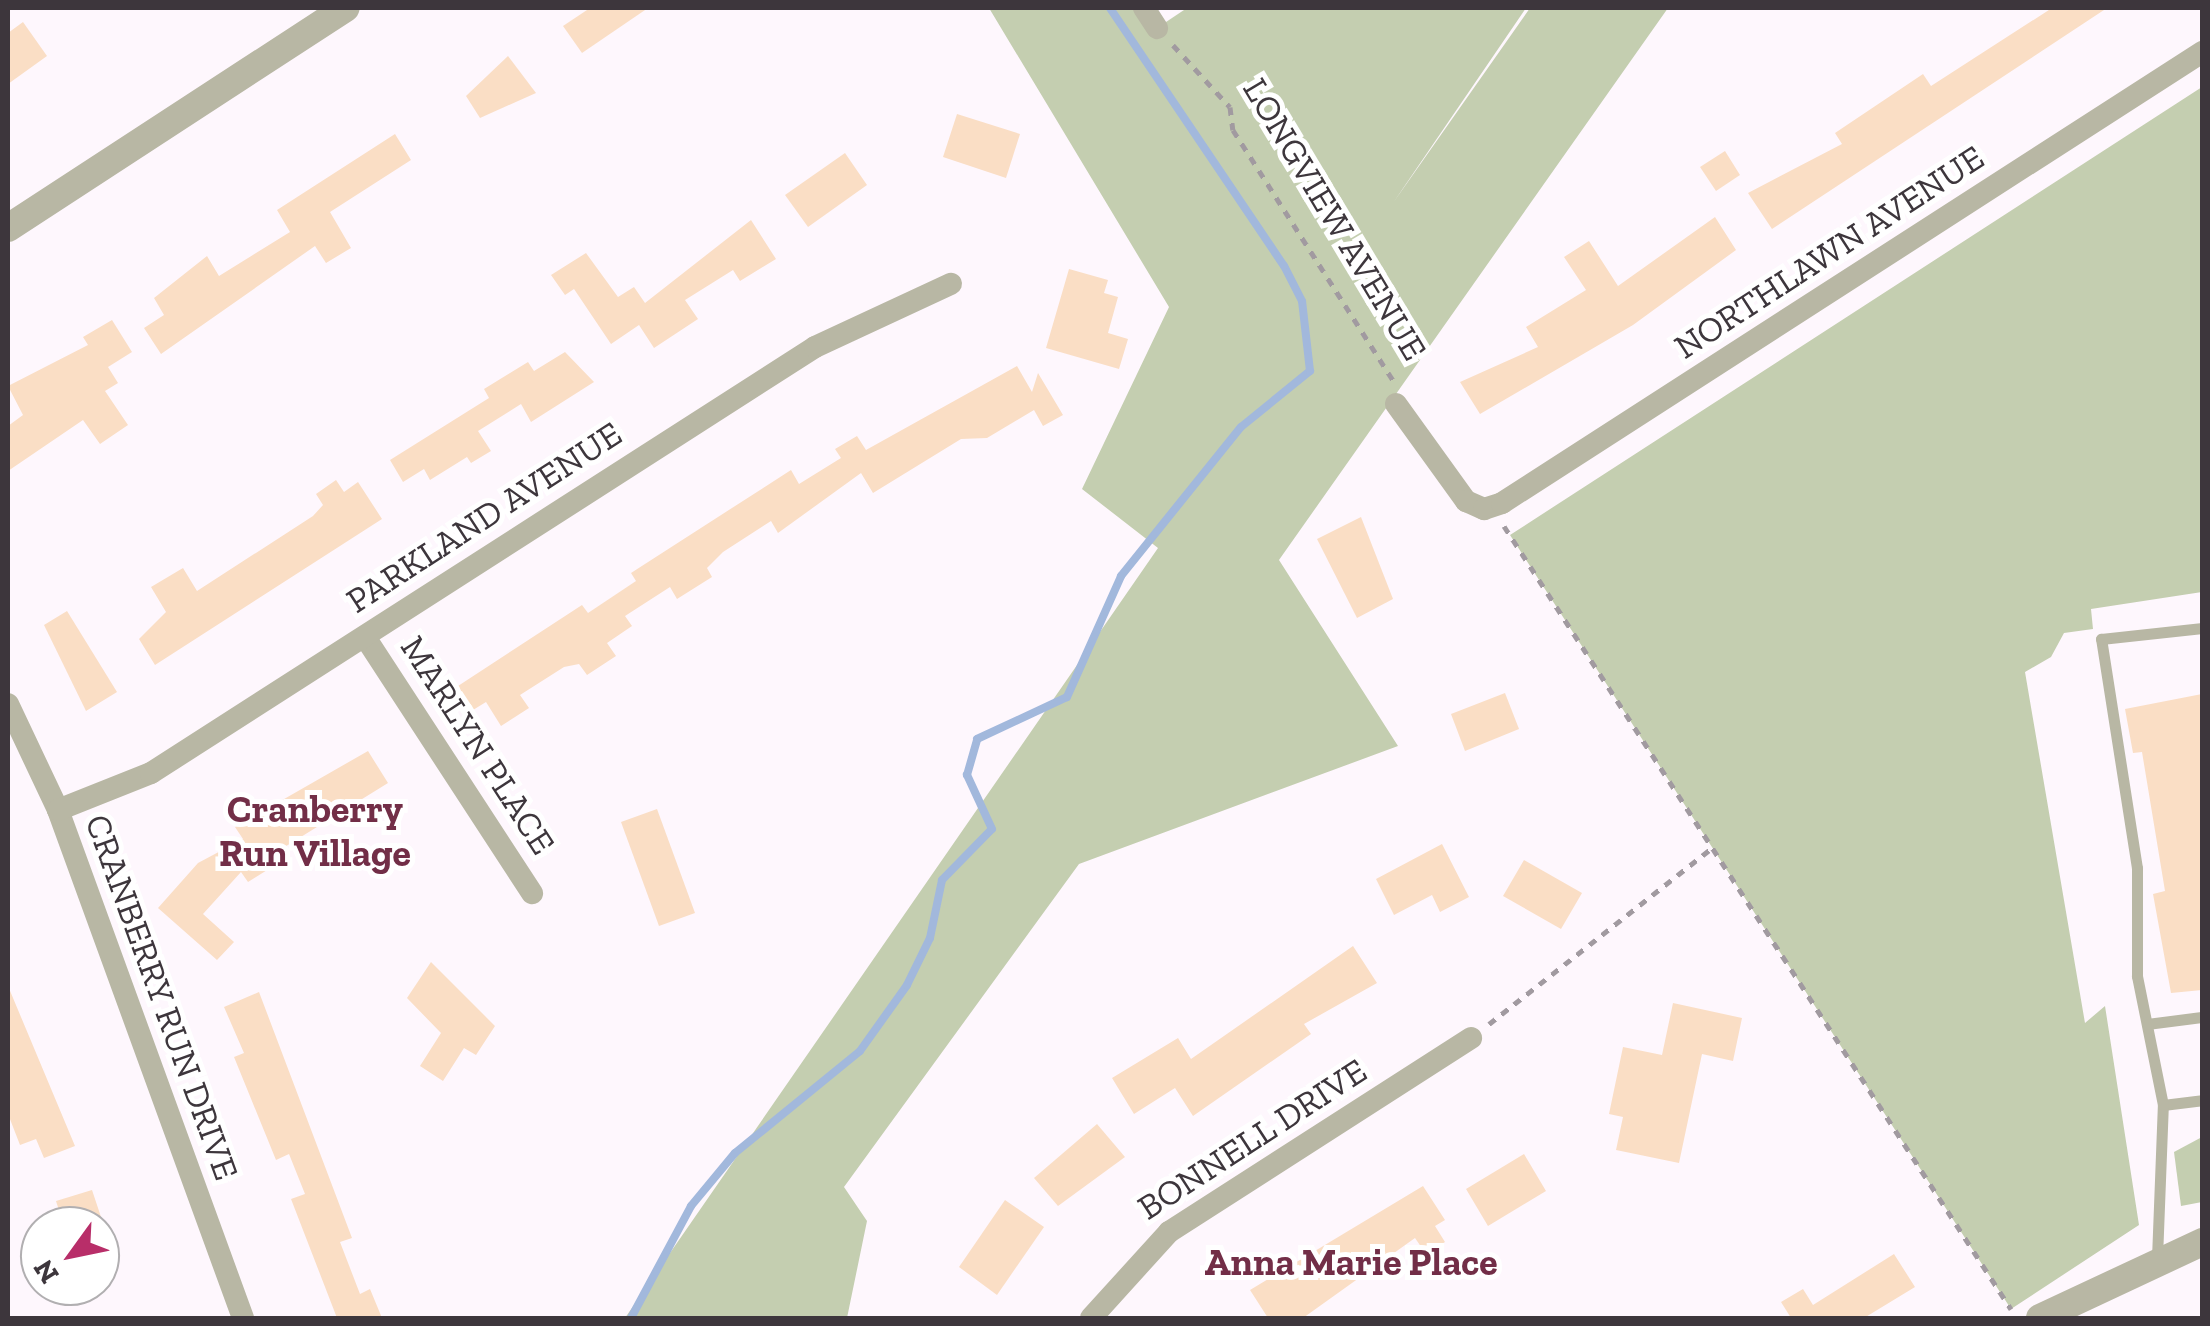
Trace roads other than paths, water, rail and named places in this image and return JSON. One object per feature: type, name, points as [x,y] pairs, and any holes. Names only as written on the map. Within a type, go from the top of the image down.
[{"type":"street","points":[[8,228],[346,8]]},
{"type":"street","points":[[1144,8],[1157,28]]},
{"type":"street","name":"NORTHLAWN AVENUE","points":[[1492,506],[2202,52]]},
{"type":"street","name":"PARKLAND AVENUE","points":[[58,810],[151,773],[816,347],[950,284]]},
{"type":"street","name":"LONGVIEW AVENUE","points":[[1396,404],[1466,501],[1492,506]]},
{"type":"street","name":"MARLYN PLACE","points":[[365,636],[532,893]]},
{"type":"street","name":"CRANBERRY RUN DRIVE","points":[[8,704],[58,810],[242,1318]]},
{"type":"street","name":"BONNELL DRIVE","points":[[1090,1318],[1154,1243],[1470,1038]]},
{"type":"street","points":[[2040,1318],[2157,1258],[2202,1242]]},
{"type":"lane","points":[[2157,1258],[2163,1105],[2132,926],[2137,868],[2101,640],[2202,628]]},
{"type":"lane","points":[[2147,1024],[2202,1017]]},
{"type":"lane","points":[[2163,1105],[2202,1100]]},
{"type":"waterway","points":[[631,1318],[691,1206],[735,1153],[860,1051],[907,985],[930,938],[942,880],[992,829],[967,775],[977,739],[1067,697],[1121,576],[1241,427],[1310,371],[1302,301],[1284,266],[1110,8]]},
{"type":"district","name":"Cranberry Run Village","points":[[315,832]]},
{"type":"district","name":"Anna Marie Place","points":[[1351,1263]]}]
